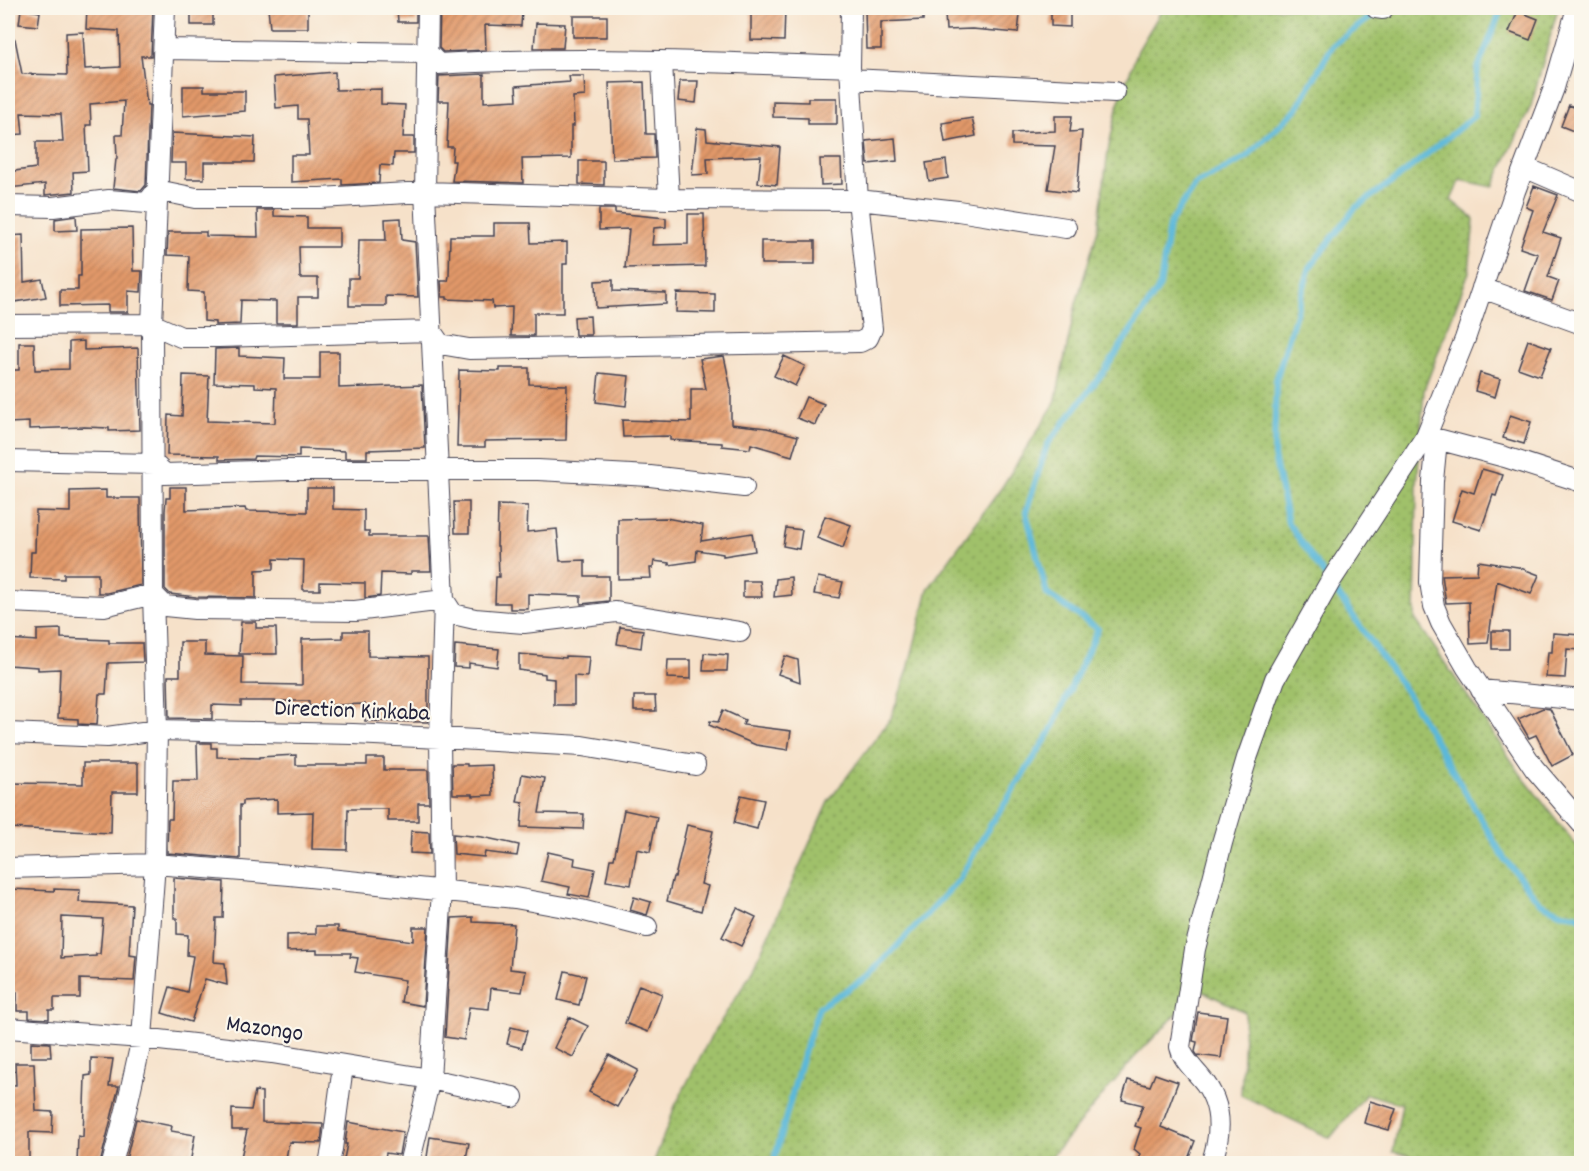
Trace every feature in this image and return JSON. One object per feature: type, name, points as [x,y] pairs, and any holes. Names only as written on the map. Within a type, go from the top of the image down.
[{"type":"street","points":[[112,1164],[142,1038],[155,864],[157,730],[153,594],[152,324],[165,8]]},
{"type":"street","points":[[409,1164],[430,1079],[441,890],[440,738],[444,600],[425,192],[428,8]]},
{"type":"street","points":[[431,331],[440,344],[469,349],[860,342],[868,338],[872,329],[858,200],[851,73],[851,8]]},
{"type":"street","points":[[1211,1164],[1218,1139],[1220,1120],[1216,1102],[1207,1085],[1182,1055],[1180,1047],[1195,949],[1238,789],[1275,679],[1330,582],[1431,438],[1524,167],[1576,29],[1577,8]]},
{"type":"street","points":[[165,49],[428,53],[438,64],[662,61],[1115,93]]},
{"type":"street","points":[[662,61],[669,199]]},
{"type":"street","points":[[1524,167],[1581,192]]},
{"type":"street","points":[[158,190],[196,198],[320,198],[425,192],[669,199],[858,200],[958,211],[1066,228]]},
{"type":"street","points":[[8,206],[53,207],[109,200],[147,203],[158,190]]},
{"type":"street","points":[[1482,288],[1581,324]]},
{"type":"street","points":[[8,325],[152,324],[181,337],[431,331]]},
{"type":"street","points":[[1431,438],[1505,457],[1581,482]]},
{"type":"street","points":[[1431,438],[1430,582],[1441,623],[1481,690],[1534,768],[1581,824]]},
{"type":"street","points":[[8,461],[154,464],[165,474],[538,470],[650,476],[744,487]]},
{"type":"street","points":[[153,594],[165,606],[195,609],[355,611],[444,600]]},
{"type":"street","points":[[8,602],[104,606],[153,594]]},
{"type":"street","points":[[444,600],[453,614],[475,619],[524,622],[616,612],[740,632]]},
{"type":"street","points":[[1481,690],[1581,700]]},
{"type":"street","name":"Direction Kinkaba","points":[[8,732],[107,737],[157,730],[440,738],[582,746],[695,765]]},
{"type":"street","points":[[8,868],[155,864],[441,890],[526,900],[581,910],[647,927]]},
{"type":"street","name":"Mazongo","points":[[8,1028],[142,1038],[272,1053],[430,1079],[513,1097]]},
{"type":"street","points":[[329,1164],[333,1149],[343,1066]]},
{"type":"green space","points":[[1163,8],[1558,8],[1531,106],[1493,187],[1460,180],[1451,200],[1474,219],[1469,272],[1424,390],[1417,485],[1415,619],[1522,776],[1581,851],[1581,1163],[1437,1163],[1393,1152],[1402,1104],[1366,1094],[1330,1138],[1241,1095],[1245,1012],[1200,990],[1134,1058],[1046,1163],[653,1164],[675,1106],[709,1040],[752,972],[828,802],[891,718],[908,670],[928,589],[1002,487],[1055,403],[1076,304],[1098,229],[1108,151],[1118,104],[1138,50]]},
{"type":"building","points":[[87,8],[153,8],[151,56],[141,56],[147,105],[149,105],[146,185],[141,191],[113,188],[117,159],[116,135],[122,135],[124,101],[90,104],[91,125],[86,125],[88,171],[73,172],[74,192],[45,195],[45,184],[8,188],[8,172],[36,168],[36,142],[63,142],[61,114],[21,113],[23,134],[8,135],[8,40],[15,39],[22,74],[67,75],[66,33],[83,32],[85,69],[120,67],[119,31],[86,29]]},
{"type":"building","points":[[191,8],[213,8],[213,25],[191,25]]},
{"type":"building","points":[[268,8],[308,8],[308,28],[270,28]]},
{"type":"building","points":[[397,8],[416,8],[416,22],[398,22]]},
{"type":"building","points":[[440,8],[441,11],[522,11],[521,26],[485,25],[486,50],[443,52],[439,48]]},
{"type":"building","points":[[751,8],[785,8],[784,41],[751,40]]},
{"type":"building","points":[[865,8],[923,8],[923,20],[881,22],[881,49],[866,49]]},
{"type":"building","points":[[21,9],[40,12],[38,26],[19,24]]},
{"type":"building","points":[[1051,9],[1070,10],[1070,27],[1051,26]]},
{"type":"building","points":[[983,11],[1020,14],[1018,33],[972,29],[946,30],[945,13]]},
{"type":"building","points":[[1518,11],[1538,19],[1530,40],[1509,32]]},
{"type":"building","points":[[573,16],[607,16],[607,37],[573,37]]},
{"type":"building","points":[[536,23],[565,24],[563,48],[534,48]]},
{"type":"building","points":[[335,72],[336,90],[381,89],[381,104],[405,105],[403,137],[414,137],[414,153],[394,153],[393,166],[380,165],[379,183],[342,185],[342,179],[291,182],[291,155],[309,155],[307,119],[298,119],[298,106],[276,108],[274,77]]},
{"type":"building","points":[[484,74],[484,102],[517,100],[516,86],[570,82],[569,76],[584,76],[585,96],[573,97],[574,126],[571,126],[571,158],[522,159],[523,183],[452,181],[455,161],[452,161],[453,147],[447,147],[449,101],[438,101],[439,76]]},
{"type":"building","points":[[680,81],[698,81],[696,103],[678,101]]},
{"type":"building","points":[[644,82],[646,134],[654,134],[655,158],[612,159],[609,83]]},
{"type":"building","points":[[183,86],[204,86],[204,91],[245,91],[245,111],[183,116]]},
{"type":"building","points":[[808,98],[837,98],[837,124],[808,124],[808,118],[773,117],[773,101],[808,102]]},
{"type":"building","points":[[1569,105],[1581,110],[1581,134],[1561,126]]},
{"type":"building","points":[[1055,116],[1072,116],[1070,132],[1082,131],[1077,193],[1048,189],[1055,146],[1012,145],[1012,133],[1055,131]]},
{"type":"building","points":[[972,118],[976,136],[945,142],[942,123]]},
{"type":"building","points":[[697,128],[706,129],[707,140],[780,147],[777,185],[758,183],[761,156],[707,158],[708,174],[692,175]]},
{"type":"building","points":[[172,133],[255,137],[254,162],[204,162],[204,179],[186,179],[186,163],[171,163]]},
{"type":"building","points":[[895,138],[897,161],[868,164],[866,141]]},
{"type":"building","points":[[820,159],[841,159],[842,184],[821,185]]},
{"type":"building","points":[[946,160],[948,178],[929,181],[926,163]]},
{"type":"building","points":[[579,161],[604,161],[604,185],[579,184]]},
{"type":"building","points":[[1534,186],[1558,195],[1543,232],[1561,238],[1548,277],[1559,281],[1552,300],[1525,291],[1538,254],[1520,248],[1533,210],[1526,207]]},
{"type":"building","points":[[599,209],[615,209],[615,213],[666,218],[666,227],[654,228],[652,245],[688,244],[688,214],[704,214],[705,266],[625,268],[629,229],[599,230]]},
{"type":"building","points":[[257,210],[274,210],[274,216],[307,217],[307,228],[339,228],[339,247],[299,247],[300,278],[318,278],[318,297],[298,297],[298,323],[276,323],[276,301],[241,300],[240,324],[215,325],[215,322],[204,321],[204,292],[188,291],[189,256],[167,255],[168,232],[206,232],[206,236],[258,237]]},
{"type":"building","points":[[76,216],[77,230],[55,231],[55,219]]},
{"type":"building","points":[[401,218],[402,240],[415,242],[418,297],[386,296],[386,306],[349,306],[349,278],[358,278],[359,240],[386,240],[385,219]]},
{"type":"building","points":[[494,223],[530,223],[531,243],[567,242],[567,264],[563,264],[563,313],[534,313],[534,336],[511,336],[512,307],[493,308],[492,301],[442,297],[441,281],[448,281],[449,276],[450,236],[494,236]]},
{"type":"building","points":[[132,228],[133,271],[142,271],[141,292],[128,291],[128,312],[108,312],[108,305],[60,306],[60,290],[78,290],[78,276],[81,276],[81,229]]},
{"type":"building","points":[[23,235],[24,282],[42,279],[46,297],[8,303],[8,236]]},
{"type":"building","points":[[761,241],[815,241],[815,264],[761,264]]},
{"type":"building","points":[[613,280],[613,291],[666,293],[666,304],[596,308],[595,281]]},
{"type":"building","points":[[677,293],[715,294],[715,313],[676,312]]},
{"type":"building","points":[[590,316],[591,335],[575,335],[574,317]]},
{"type":"building","points":[[1528,340],[1551,348],[1540,376],[1518,368]]},
{"type":"building","points":[[84,341],[84,350],[138,348],[140,430],[109,431],[109,428],[84,427],[29,429],[29,422],[8,423],[8,370],[19,370],[19,343],[34,343],[35,370],[69,369],[69,342]]},
{"type":"building","points":[[239,348],[239,356],[285,358],[284,379],[320,379],[320,352],[339,352],[339,388],[422,385],[425,448],[367,450],[367,458],[345,458],[345,451],[299,449],[299,457],[254,456],[253,459],[219,460],[219,456],[167,455],[168,415],[182,416],[183,375],[209,376],[207,421],[275,423],[276,388],[255,387],[255,384],[214,383],[215,349]]},
{"type":"building","points":[[724,356],[731,389],[731,424],[767,428],[798,436],[792,456],[751,444],[750,449],[722,446],[722,443],[670,440],[670,436],[623,437],[622,420],[691,422],[691,389],[706,389],[700,359]]},
{"type":"building","points":[[784,356],[805,366],[795,386],[774,376]]},
{"type":"building","points":[[500,368],[529,368],[529,384],[567,385],[566,440],[485,441],[485,447],[457,447],[459,370],[500,371]]},
{"type":"building","points":[[599,373],[629,376],[626,406],[596,402]]},
{"type":"building","points":[[1480,373],[1500,379],[1495,397],[1475,391]]},
{"type":"building","points":[[806,397],[824,404],[815,425],[797,418]]},
{"type":"building","points":[[1510,415],[1531,422],[1524,444],[1503,438]]},
{"type":"building","points":[[1482,469],[1503,475],[1496,496],[1493,495],[1481,530],[1452,521],[1462,489],[1474,493]]},
{"type":"building","points":[[170,487],[186,487],[186,510],[245,508],[246,511],[307,512],[307,488],[333,488],[333,509],[364,510],[364,531],[369,531],[369,536],[429,536],[431,571],[411,571],[411,574],[381,573],[380,596],[365,598],[365,583],[320,582],[320,590],[303,590],[304,560],[274,559],[274,569],[256,570],[256,598],[170,594],[165,589],[165,511],[166,498],[170,498]]},
{"type":"building","points":[[106,490],[106,498],[140,498],[141,585],[98,593],[98,574],[64,574],[64,579],[30,578],[31,552],[35,552],[36,511],[70,512],[70,491]]},
{"type":"building","points":[[454,502],[469,502],[469,533],[455,533]]},
{"type":"building","points":[[498,505],[528,506],[527,532],[557,529],[560,561],[585,560],[585,576],[609,576],[609,601],[581,604],[581,596],[528,594],[528,609],[510,609],[510,603],[495,603],[496,577],[499,577]]},
{"type":"building","points":[[825,516],[851,525],[843,548],[817,538]]},
{"type":"building","points":[[666,518],[703,525],[701,541],[752,533],[755,551],[723,556],[723,554],[697,550],[696,561],[669,565],[669,563],[654,561],[653,568],[650,568],[651,578],[618,579],[618,519]]},
{"type":"building","points":[[786,528],[802,530],[799,549],[783,546]]},
{"type":"building","points":[[1478,561],[1518,567],[1539,575],[1531,594],[1497,581],[1488,643],[1470,644],[1469,602],[1446,603],[1442,575],[1477,574]]},
{"type":"building","points":[[791,577],[792,595],[774,597],[776,579]]},
{"type":"building","points":[[818,577],[843,582],[839,598],[814,594]]},
{"type":"building","points":[[743,581],[760,581],[762,597],[743,597]]},
{"type":"building","points":[[241,622],[256,622],[256,628],[276,628],[277,654],[239,654]]},
{"type":"building","points":[[620,627],[643,630],[641,648],[617,644]]},
{"type":"building","points":[[61,629],[61,638],[109,640],[109,643],[142,643],[143,662],[108,663],[106,694],[99,694],[97,725],[78,724],[78,719],[58,718],[60,669],[38,670],[38,667],[8,665],[8,639],[37,641],[37,630]]},
{"type":"building","points":[[343,631],[368,631],[368,656],[428,657],[428,722],[365,721],[365,704],[309,706],[309,701],[241,701],[241,706],[212,705],[212,719],[169,718],[168,676],[180,676],[180,642],[205,642],[205,655],[243,656],[242,684],[302,685],[302,639],[343,638]]},
{"type":"building","points":[[1492,631],[1509,631],[1509,649],[1492,649]]},
{"type":"building","points":[[1553,633],[1581,635],[1581,650],[1567,649],[1565,678],[1546,677],[1548,652],[1552,652]]},
{"type":"building","points":[[455,645],[499,649],[497,667],[469,663],[469,668],[454,667]]},
{"type":"building","points":[[704,653],[728,655],[727,671],[703,671]]},
{"type":"building","points":[[519,654],[566,658],[566,656],[589,657],[587,677],[574,676],[574,705],[554,705],[554,679],[545,678],[545,674],[519,670]]},
{"type":"building","points":[[785,656],[798,660],[800,682],[778,674]]},
{"type":"building","points":[[668,660],[691,660],[691,679],[667,678]]},
{"type":"building","points":[[634,696],[655,696],[656,711],[634,711]]},
{"type":"building","points":[[1543,708],[1550,709],[1573,755],[1552,766],[1536,735],[1529,738],[1518,719]]},
{"type":"building","points":[[723,710],[745,720],[743,725],[791,731],[788,750],[756,745],[709,725],[710,721],[718,722]]},
{"type":"building","points":[[197,743],[211,743],[211,748],[217,748],[217,757],[259,758],[296,755],[296,765],[367,765],[367,758],[384,758],[384,770],[428,770],[429,803],[418,803],[418,821],[388,821],[388,809],[348,809],[347,850],[312,849],[313,812],[277,813],[277,799],[243,801],[243,805],[240,805],[240,859],[167,853],[168,819],[172,819],[173,781],[198,781]]},
{"type":"building","points":[[83,763],[138,763],[138,792],[112,792],[111,833],[8,828],[8,783],[83,784]]},
{"type":"building","points":[[452,764],[492,765],[493,795],[453,794]]},
{"type":"building","points":[[522,774],[545,778],[539,813],[584,814],[583,829],[521,827],[523,803],[517,802]]},
{"type":"building","points":[[741,795],[764,800],[757,829],[734,823]]},
{"type":"building","points":[[624,810],[657,817],[650,852],[637,849],[631,885],[606,881],[610,859],[614,859]]},
{"type":"building","points":[[687,825],[713,831],[701,884],[708,886],[701,911],[667,901]]},
{"type":"building","points":[[411,831],[429,832],[430,854],[410,853]]},
{"type":"building","points":[[453,834],[482,837],[519,845],[517,856],[485,852],[484,857],[454,854]]},
{"type":"building","points":[[548,852],[575,858],[574,865],[595,869],[589,898],[568,894],[570,887],[541,881]]},
{"type":"building","points":[[174,878],[224,882],[223,918],[216,918],[214,962],[225,963],[227,985],[205,979],[191,1022],[162,1013],[170,987],[187,992],[193,956],[187,955],[188,935],[177,934],[177,918],[174,918]]},
{"type":"building","points":[[11,889],[80,890],[79,902],[132,905],[129,955],[136,956],[134,981],[80,979],[80,998],[54,998],[54,1010],[49,1010],[49,1019],[29,1018],[29,1011],[17,1011],[17,992],[8,992]],"holes":[[[62,917],[103,919],[100,954],[61,958]]]},
{"type":"building","points":[[634,897],[651,902],[647,915],[630,910]]},
{"type":"building","points":[[737,908],[756,917],[741,946],[722,937]]},
{"type":"building","points":[[473,917],[473,922],[514,924],[510,969],[526,971],[522,992],[491,988],[489,1009],[469,1007],[464,1040],[445,1037],[452,918]]},
{"type":"building","points":[[316,926],[338,926],[338,931],[413,941],[413,927],[428,927],[423,1006],[401,1002],[405,980],[355,972],[358,958],[350,957],[351,953],[317,953],[317,950],[287,951],[287,935],[316,934]]},
{"type":"building","points":[[565,971],[586,976],[579,1005],[558,1000]]},
{"type":"building","points":[[639,985],[662,994],[648,1032],[625,1023]]},
{"type":"building","points":[[1198,1012],[1227,1016],[1221,1058],[1197,1055],[1195,1052],[1197,1042],[1193,1041]]},
{"type":"building","points":[[569,1017],[588,1026],[573,1057],[554,1048]]},
{"type":"building","points":[[511,1027],[527,1031],[522,1048],[507,1044]]},
{"type":"building","points":[[31,1042],[50,1043],[51,1057],[31,1057]]},
{"type":"building","points":[[609,1055],[638,1070],[617,1107],[589,1092]]},
{"type":"building","points":[[91,1058],[113,1059],[109,1086],[119,1086],[100,1164],[77,1164],[78,1136],[83,1137],[85,1076],[91,1075]]},
{"type":"building","points":[[15,1063],[34,1063],[36,1111],[53,1112],[52,1133],[29,1132],[29,1164],[8,1164],[12,1106],[8,1106],[8,1085],[16,1085]]},
{"type":"building","points":[[1155,1074],[1178,1082],[1161,1127],[1195,1141],[1186,1164],[1136,1164],[1140,1154],[1134,1149],[1141,1128],[1135,1126],[1143,1105],[1122,1100],[1128,1080],[1150,1086]]},
{"type":"building","points":[[255,1091],[262,1092],[262,1122],[323,1124],[321,1143],[289,1142],[285,1164],[240,1162],[247,1130],[232,1130],[232,1109],[251,1110]]},
{"type":"building","points":[[1370,1101],[1396,1109],[1389,1130],[1364,1123]]},
{"type":"building","points":[[136,1119],[172,1126],[171,1131],[195,1135],[190,1164],[125,1164]]},
{"type":"building","points":[[348,1122],[403,1132],[399,1155],[386,1153],[384,1164],[343,1164]]},
{"type":"building","points":[[430,1137],[469,1143],[465,1164],[426,1164]]},
{"type":"waterway","points":[[1502,8],[1478,68],[1474,116],[1400,176],[1355,208],[1310,267],[1276,380],[1274,456],[1288,523],[1407,693],[1504,858],[1540,903],[1582,919]]},
{"type":"waterway","points":[[773,1164],[800,1065],[819,1007],[869,976],[959,880],[988,829],[1050,733],[1098,629],[1047,594],[1026,512],[1047,445],[1105,370],[1160,286],[1169,225],[1195,185],[1245,158],[1296,110],[1333,45],[1378,12]]}]
